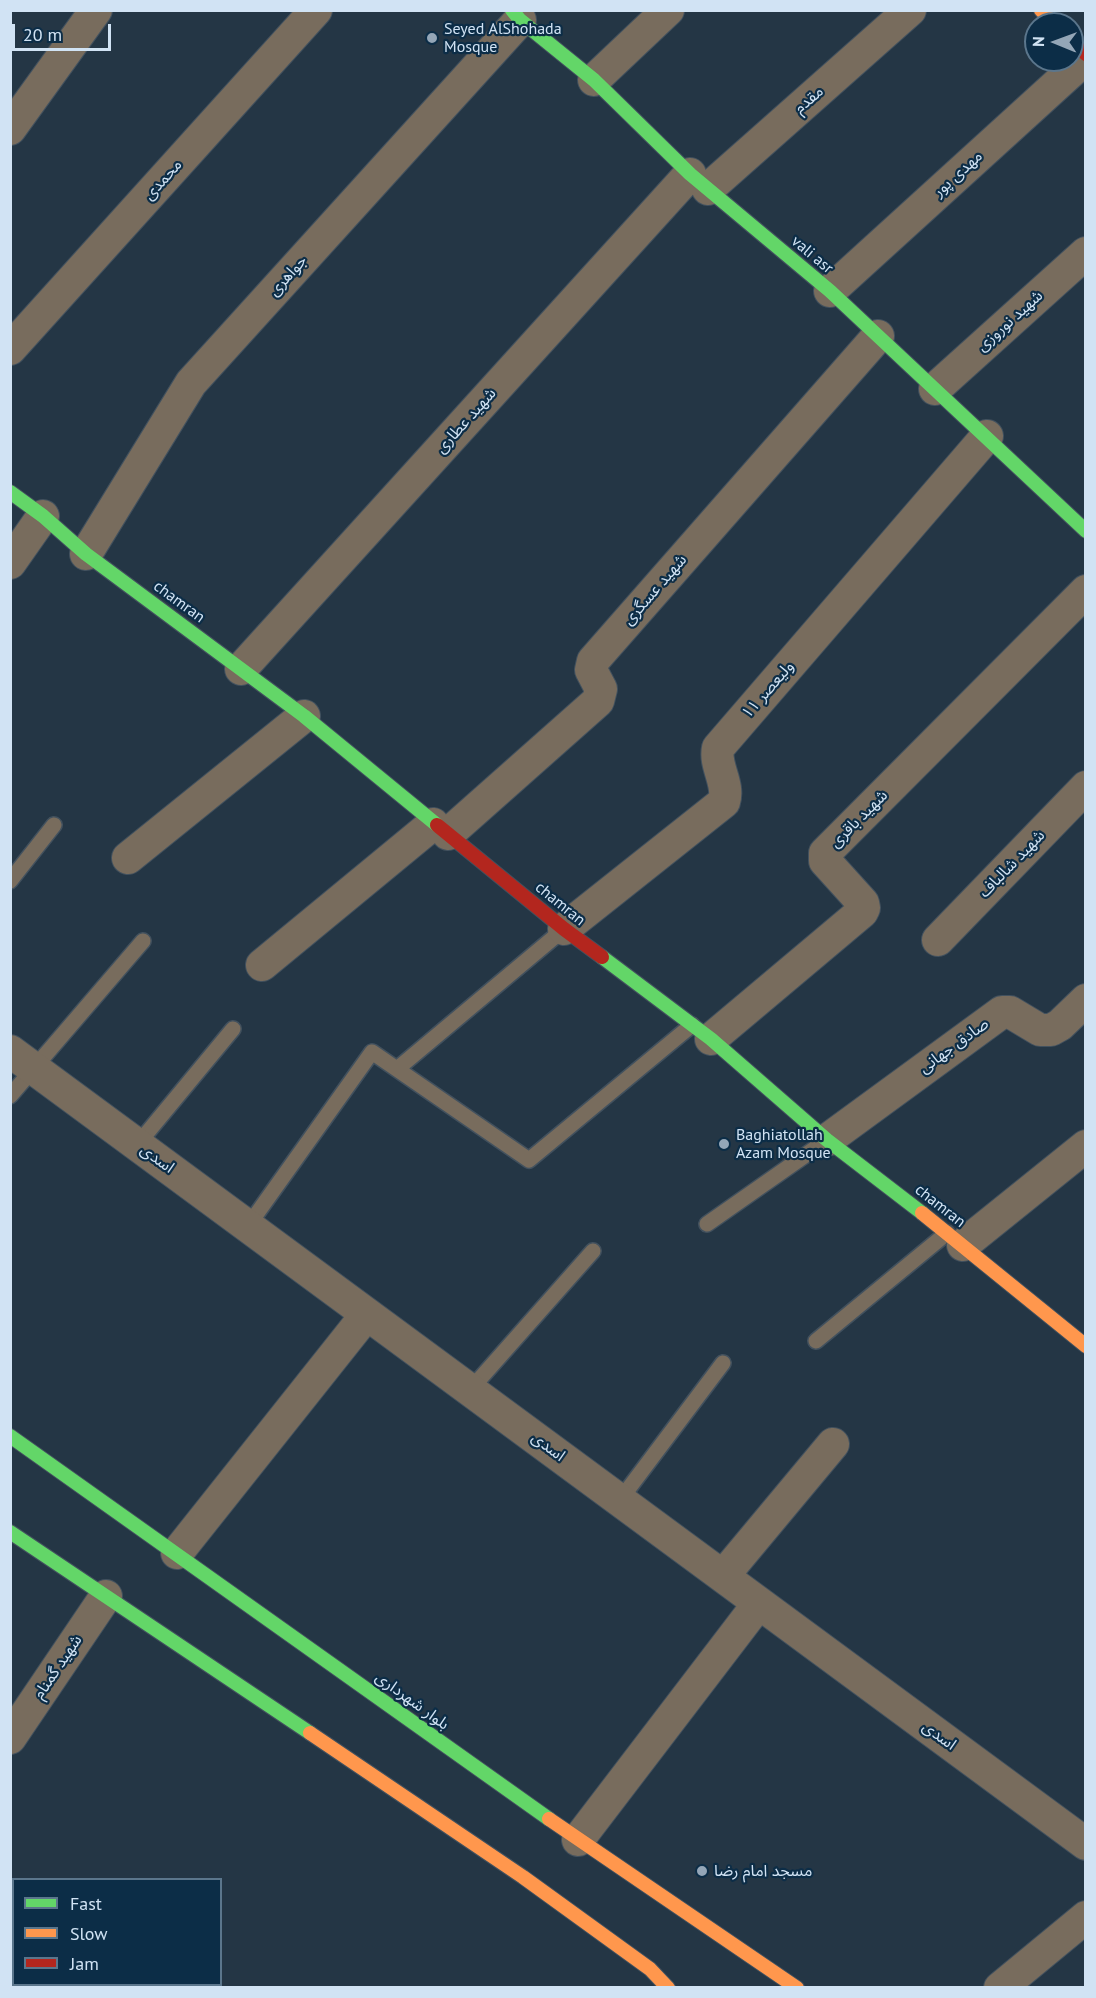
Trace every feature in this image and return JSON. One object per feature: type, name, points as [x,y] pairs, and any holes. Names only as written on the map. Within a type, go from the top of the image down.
[{"type":"street","points":[[10,129],[96,10]]},
{"type":"street","name":"محمدی","points":[[10,350],[315,10]]},
{"type":"street","points":[[594,80],[668,10]]},
{"type":"street","name":"مقدم","points":[[699,181],[910,10]]},
{"type":"street","name":"vali asr","points":[[516,15],[594,80],[699,181],[830,291],[1086,531]]},
{"type":"street","name":"جواهری","points":[[86,554],[191,383],[516,15]]},
{"type":"street","name":"مهدی پور","points":[[830,291],[1086,56]]},
{"type":"street","name":"شهید عطاری","points":[[242,669],[699,181]]},
{"type":"street","name":"شهید نوروزی","points":[[935,389],[1086,253]]},
{"type":"street","name":"شهید عسگری","points":[[262,965],[441,829],[598,701],[602,689],[591,670],[593,661],[878,336]]},
{"type":"street","name":"ولیعصر ۱۱","points":[[564,929],[724,802],[726,792],[717,758],[718,748],[987,436]]},
{"type":"street","name":"chamran","points":[[10,492],[43,516],[86,554],[304,716],[564,929],[702,1032],[827,1140],[955,1239],[1086,1346]]},
{"type":"street","points":[[10,563],[43,516]]},
{"type":"street","name":"شهید باقری","points":[[702,1032],[862,912],[863,903],[825,861],[825,853],[1086,591]]},
{"type":"street","points":[[128,858],[304,716]]},
{"type":"street","name":"شهید شالباف","points":[[938,940],[1086,787]]},
{"type":"street","name":"صادق جهانی","points":[[827,1140],[1002,1012],[1010,1012],[1040,1030],[1051,1030],[1060,1025],[1086,1000]]},
{"type":"street","name":"اسدی","points":[[22,1060],[1086,1844]]},
{"type":"street","points":[[955,1239],[1086,1146]]},
{"type":"street","points":[[177,1553],[367,1314]]},
{"type":"street","name":"بلوار شهرداری","points":[[10,1436],[578,1840],[797,1988]]},
{"type":"street","points":[[723,1576],[832,1444]]},
{"type":"street","points":[[10,1532],[524,1877],[650,1969],[668,1988]]},
{"type":"street","name":"شهید گمنام","points":[[10,1738],[106,1596]]},
{"type":"street","points":[[578,1840],[759,1603]]},
{"type":"street","points":[[1000,1988],[1086,1917]]},
{"type":"lane","points":[[10,881],[54,825]]},
{"type":"lane","points":[[397,1069],[564,929]]},
{"type":"lane","points":[[10,1096],[22,1060],[143,941]]},
{"type":"lane","points":[[137,1145],[233,1029]]},
{"type":"lane","points":[[248,1226],[372,1052],[529,1160],[702,1032]]},
{"type":"lane","points":[[706,1224],[827,1140]]},
{"type":"lane","points":[[816,1341],[955,1239]]},
{"type":"lane","points":[[470,1390],[593,1251]]},
{"type":"lane","points":[[620,1500],[723,1363]]},
{"type":"traffic: fast","points":[[512,10],[520,20],[594,80],[690,174],[830,291],[1086,531]]},
{"type":"traffic: fast","points":[[10,492],[43,516],[86,554],[304,716],[437,825]]},
{"type":"traffic: fast","points":[[602,957],[711,1039],[827,1140],[922,1213]]},
{"type":"traffic: fast","points":[[10,1436],[549,1819]]},
{"type":"traffic: fast","points":[[10,1532],[310,1733]]},
{"type":"traffic: slow","points":[[922,1213],[1086,1346]]},
{"type":"traffic: slow","points":[[310,1733],[523,1877],[650,1969],[668,1988]]},
{"type":"traffic: slow","points":[[549,1819],[797,1988]]},
{"type":"traffic: jam","points":[[437,825],[564,929],[602,957]]},
{"type":"place","name":"Seyed AlShohada Mosque","points":[[432,38]]},
{"type":"place","name":"Baghiatollah Azam Mosque","points":[[724,1144]]},
{"type":"place","name":"مسجد امام رضا","points":[[702,1871]]}]
